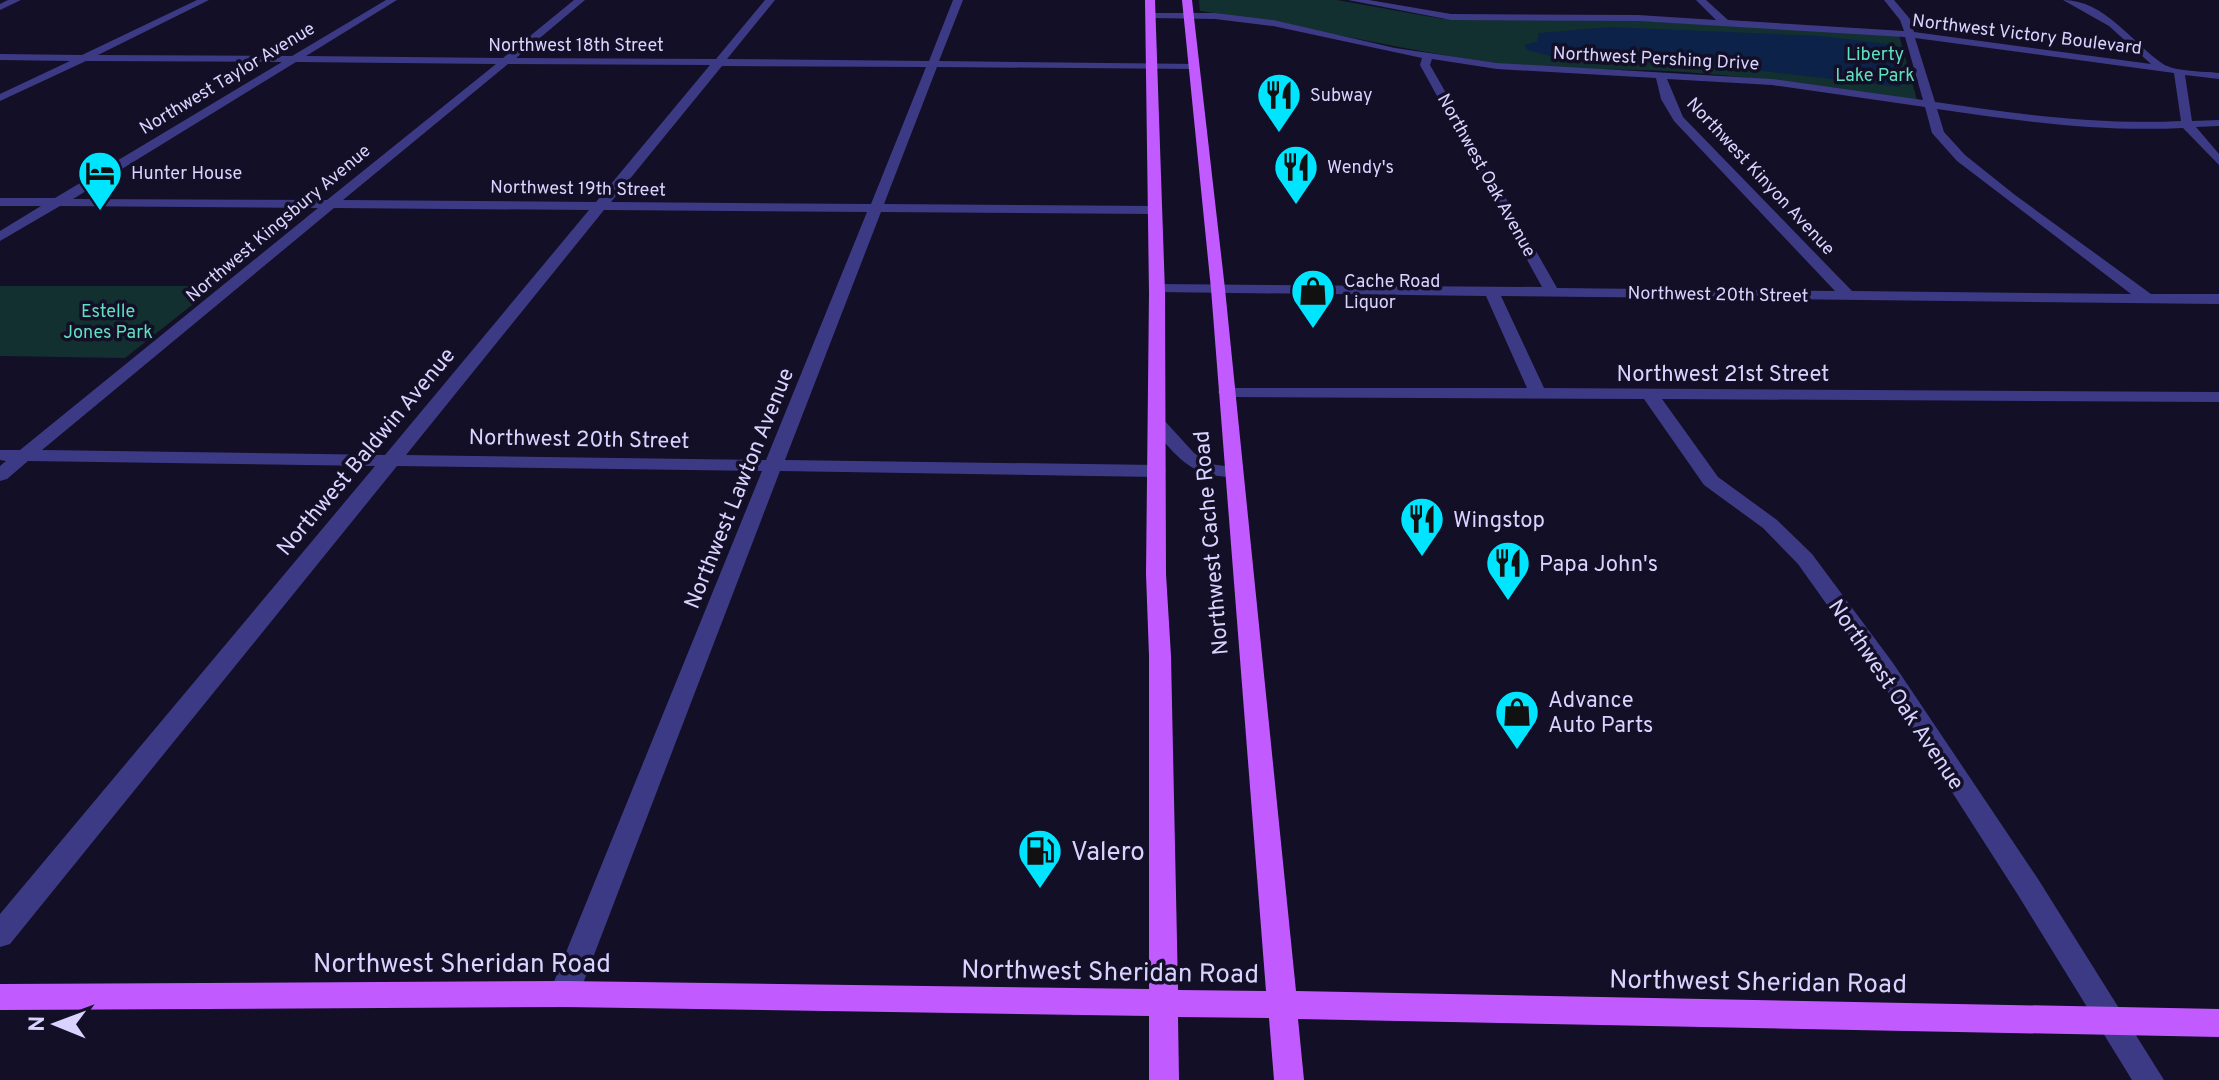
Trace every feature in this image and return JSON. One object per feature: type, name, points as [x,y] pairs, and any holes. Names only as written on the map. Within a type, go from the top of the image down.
[{"type":"main road","name":"Northwest Cache Road","points":[[1150,7],[1157,288],[1156,574],[1160,656],[1164,1080]]},
{"type":"main road","name":"Northwest Cache Road","points":[[1188,8],[1218,289],[1289,1080]]},
{"type":"main road","name":"Northwest Sheridan Road","points":[[0,997],[564,994],[2219,1023]]},
{"type":"street","points":[[0,7],[16,0]]},
{"type":"street","points":[[0,98],[204,0]]},
{"type":"street","name":"Northwest Taylor Avenue","points":[[0,237],[392,0]]},
{"type":"street","name":"Northwest Kingsbury Avenue","points":[[0,475],[580,0]]},
{"type":"street","name":"Northwest Baldwin Avenue","points":[[0,935],[770,0]]},
{"type":"street","name":"Northwest Lawton Avenue","points":[[564,994],[958,0]]},
{"type":"street","name":"Northwest Victory Boulevard","points":[[1353,0],[1451,17],[1623,18],[1909,34],[2219,76]]},
{"type":"street","points":[[1701,0],[1724,22]]},
{"type":"street","points":[[1889,0],[1905,19],[1938,133],[1961,158],[2148,299]]},
{"type":"street","points":[[2068,0],[2112,24],[2162,68]]},
{"type":"street","name":"Northwest Pershing Drive","points":[[1150,7],[1188,8],[1273,23],[1427,57],[1533,69],[1772,82],[2057,123],[2125,127],[2219,123]]},
{"type":"street","points":[[1536,9],[1545,19]]},
{"type":"street","name":"Northwest 18th Street","points":[[0,57],[1195,66]]},
{"type":"street","name":"Northwest Oak Avenue","points":[[1427,57],[1425,65],[1553,293]]},
{"type":"street","points":[[2179,70],[2187,125],[2219,161]]},
{"type":"street","name":"Northwest Kinyon Avenue","points":[[1660,74],[1667,99],[1678,119],[1848,295]]},
{"type":"street","name":"Northwest 19th Street","points":[[0,202],[1155,210]]},
{"type":"street","name":"Northwest 20th Street","points":[[1157,288],[2219,299]]},
{"type":"street","points":[[1492,292],[1538,393]]},
{"type":"street","name":"Northwest 21st Street","points":[[1227,392],[2219,397]]},
{"type":"street","name":"Northwest Oak Avenue","points":[[1650,395],[1711,481],[1770,524],[1805,559],[1885,669],[2149,1080]]},
{"type":"street","points":[[1157,423],[1188,457],[1205,469],[1233,472]]},
{"type":"street","name":"Northwest 20th Street","points":[[0,455],[1157,471]]},
{"type":"green space","name":"Liberty Lake Park","points":[[1199,0],[1337,0],[1443,19],[1623,20],[1899,35],[1917,100],[1712,74],[1544,68],[1483,61],[1200,11]]},
{"type":"green space","name":"Estelle Jones Park","points":[[0,286],[216,286],[125,358],[0,356]]},
{"type":"water","points":[[1610,27],[1821,36],[1896,45],[1900,87],[1712,65],[1566,60],[1527,50],[1524,45],[1537,42],[1539,33]]},
{"type":"place","name":"Subway","points":[[1279,134]]},
{"type":"place","name":"Wendy's","points":[[1296,206]]},
{"type":"place","name":"Hunter House","points":[[100,212]]},
{"type":"place","name":"Cache Road Liquor","points":[[1313,330]]},
{"type":"place","name":"Wingstop","points":[[1422,558]]},
{"type":"place","name":"Papa John's","points":[[1508,602]]},
{"type":"place","name":"Advance Auto Parts","points":[[1517,751]]},
{"type":"place","name":"Valero","points":[[1040,890]]}]
